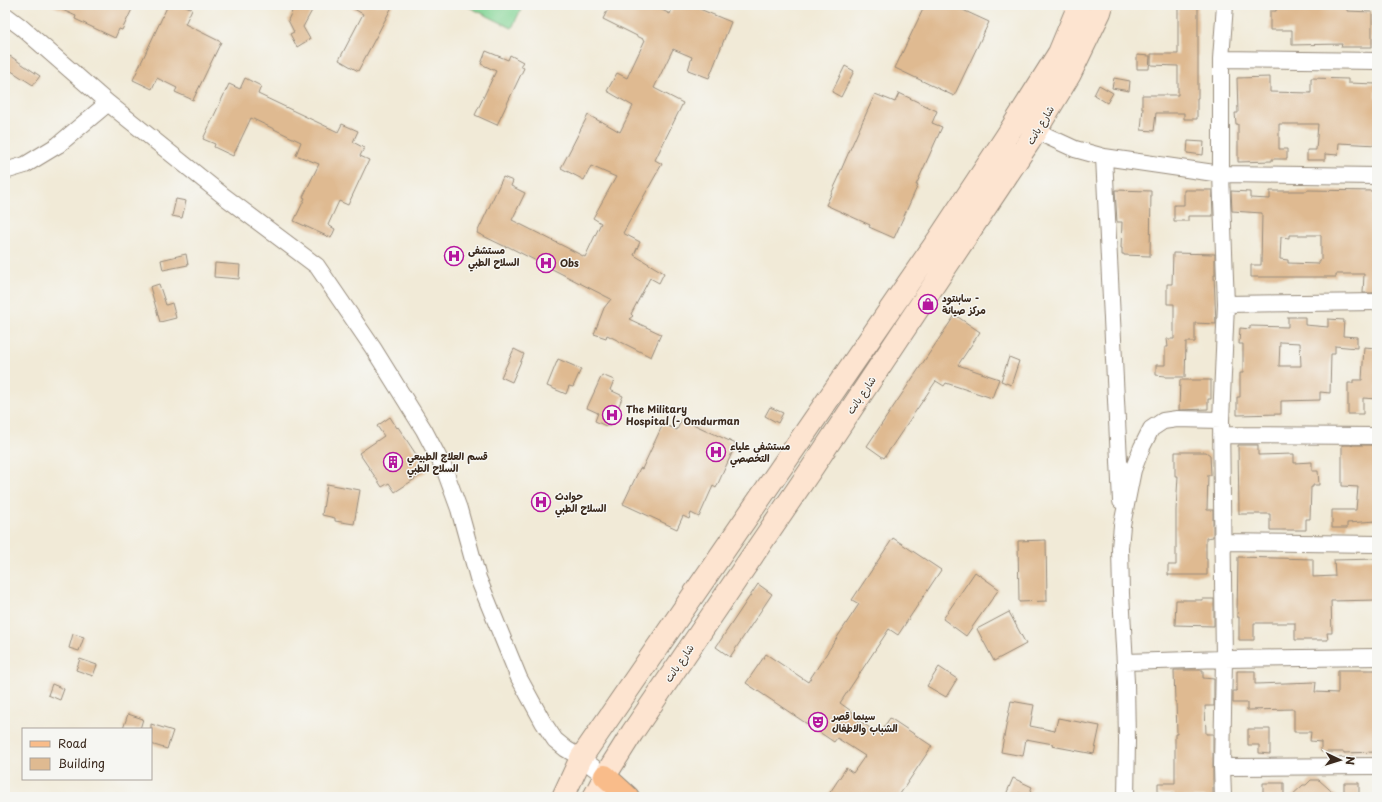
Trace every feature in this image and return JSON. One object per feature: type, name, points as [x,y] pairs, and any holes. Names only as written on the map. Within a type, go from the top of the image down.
[{"type":"main road","points":[[563,797],[581,758],[940,237],[1006,137],[1059,53],[1079,5]]},
{"type":"main road","name":"شارع بانت","points":[[594,797],[605,776],[1036,131],[1070,74],[1102,5]]},
{"type":"main road","points":[[605,776],[628,797]]},
{"type":"street","points":[[1223,797],[1222,767],[1224,659],[1221,428],[1226,304],[1221,174],[1221,59],[1225,5]]},
{"type":"street","points":[[5,15],[22,27],[108,103],[226,197],[317,266],[377,354],[424,430],[444,468],[459,510],[478,578],[519,678],[543,722],[555,740],[605,776]]},
{"type":"street","points":[[1221,59],[1377,61]]},
{"type":"street","points":[[5,171],[25,165],[58,145],[108,103]]},
{"type":"street","points":[[1036,131],[1074,149],[1104,157],[1221,174],[1377,176]]},
{"type":"street","points":[[1104,157],[1122,524]]},
{"type":"street","points":[[1226,304],[1377,302]]},
{"type":"street","points":[[1126,797],[1127,742],[1120,548],[1122,524],[1133,470],[1151,428],[1163,421],[1177,419],[1221,428],[1377,436]]},
{"type":"street","points":[[1223,542],[1377,544]]},
{"type":"street","points":[[1125,662],[1377,657]]},
{"type":"street","points":[[1222,767],[1377,766]]},
{"type":"green space","points":[[465,5],[523,5],[512,28]]},
{"type":"building","points":[[51,5],[134,5],[122,30],[119,29],[115,38],[75,19],[76,16]]},
{"type":"building","points":[[168,5],[184,5],[192,9],[185,24],[221,42],[193,100],[175,92],[177,88],[157,78],[152,89],[133,80]]},
{"type":"building","points":[[295,5],[315,5],[303,27],[310,39],[297,47],[290,34],[294,32],[288,20]]},
{"type":"building","points":[[347,5],[393,5],[358,71],[339,60],[363,14]]},
{"type":"building","points":[[610,5],[652,5],[670,14],[674,5],[690,5],[731,22],[709,78],[688,70],[692,57],[673,49],[654,88],[683,103],[655,160],[662,164],[623,233],[640,242],[634,255],[664,273],[659,283],[650,278],[631,314],[633,316],[629,319],[661,334],[651,357],[607,335],[606,338],[594,334],[604,308],[611,299],[507,246],[506,247],[477,233],[503,177],[513,181],[511,186],[525,193],[512,220],[585,257],[601,223],[593,218],[616,177],[591,166],[584,180],[561,168],[588,115],[620,132],[633,106],[607,91],[617,73],[627,78],[645,40],[603,19]]},
{"type":"building","points":[[925,5],[952,5],[989,22],[954,96],[895,68]]},
{"type":"building","points":[[1178,5],[1198,5],[1197,119],[1184,119],[1184,113],[1156,113],[1154,131],[1141,130],[1143,108],[1142,95],[1178,95],[1178,66],[1151,65],[1151,54],[1178,54]]},
{"type":"building","points":[[1277,5],[1347,7],[1347,11],[1372,12],[1372,47],[1341,47],[1342,44],[1292,45],[1292,30],[1270,30],[1270,11],[1276,11]]},
{"type":"building","points":[[486,51],[508,60],[510,55],[523,62],[520,66],[524,68],[497,125],[475,115],[496,71],[481,64]]},
{"type":"building","points":[[1137,55],[1150,56],[1149,69],[1137,69]]},
{"type":"building","points":[[10,56],[40,76],[33,85],[5,67]]},
{"type":"building","points":[[845,66],[854,71],[841,97],[832,92]]},
{"type":"building","points":[[1270,77],[1270,92],[1311,93],[1311,78],[1348,79],[1348,83],[1376,84],[1375,98],[1377,98],[1377,145],[1339,143],[1338,155],[1325,154],[1325,160],[1307,160],[1307,150],[1316,150],[1318,124],[1279,124],[1279,149],[1287,149],[1287,159],[1238,162],[1238,124],[1236,124],[1235,113],[1238,113],[1237,78]]},
{"type":"building","points":[[245,78],[261,86],[258,94],[338,132],[342,124],[358,131],[353,142],[364,148],[360,156],[369,160],[348,205],[339,201],[328,225],[335,229],[331,238],[294,221],[305,198],[303,197],[319,164],[296,155],[301,142],[251,118],[233,156],[214,147],[215,144],[203,139],[229,84],[240,89]]},
{"type":"building","points":[[1114,78],[1130,81],[1129,91],[1112,88]]},
{"type":"building","points":[[1099,85],[1113,93],[1107,103],[1094,95]]},
{"type":"building","points":[[899,93],[937,111],[932,123],[942,127],[894,238],[869,227],[870,225],[826,205],[875,94],[895,102]]},
{"type":"building","points":[[1188,141],[1204,142],[1203,155],[1187,153]]},
{"type":"building","points":[[1115,190],[1151,191],[1150,256],[1122,254],[1122,222],[1117,222]]},
{"type":"building","points":[[1184,190],[1212,190],[1213,216],[1188,216],[1188,221],[1174,221],[1174,205],[1184,205]]},
{"type":"building","points":[[1231,191],[1250,192],[1250,198],[1270,199],[1270,191],[1375,191],[1373,212],[1375,211],[1375,214],[1377,214],[1377,293],[1363,293],[1364,274],[1336,274],[1336,277],[1251,277],[1251,265],[1261,265],[1262,213],[1232,211]],"holes":[[[1289,235],[1321,235],[1321,260],[1319,260],[1319,264],[1288,263],[1288,260],[1280,259],[1281,237],[1289,238]]]},
{"type":"building","points":[[176,199],[186,201],[182,218],[172,216]]},
{"type":"building","points":[[1173,253],[1215,254],[1214,275],[1216,324],[1195,323],[1195,342],[1186,342],[1185,377],[1165,377],[1156,375],[1156,365],[1165,365],[1165,347],[1168,347],[1167,339],[1174,339],[1174,304],[1167,304],[1167,284],[1172,284]]},
{"type":"building","points":[[186,254],[188,265],[163,270],[161,260]]},
{"type":"building","points":[[215,263],[240,265],[239,279],[214,277]]},
{"type":"building","points":[[159,284],[166,305],[172,303],[176,318],[160,322],[150,287]]},
{"type":"building","points":[[955,315],[980,332],[958,365],[999,379],[992,398],[946,383],[944,386],[936,381],[884,458],[867,446]]},
{"type":"building","points":[[1288,317],[1305,317],[1305,325],[1328,327],[1328,319],[1344,320],[1343,336],[1357,337],[1357,348],[1335,346],[1335,354],[1331,354],[1330,393],[1320,392],[1320,400],[1281,401],[1281,414],[1237,415],[1237,397],[1240,397],[1240,373],[1243,373],[1243,344],[1239,344],[1240,328],[1250,329],[1250,326],[1288,327]],"holes":[[[1280,342],[1300,343],[1301,366],[1279,366]]]},
{"type":"building","points":[[1364,347],[1377,348],[1377,399],[1363,398],[1363,414],[1348,414],[1348,383],[1353,383],[1353,380],[1362,380]]},
{"type":"building","points":[[514,349],[524,354],[512,382],[501,377]]},
{"type":"building","points":[[1009,357],[1019,361],[1011,385],[1001,381]]},
{"type":"building","points":[[558,359],[581,369],[573,387],[569,386],[566,394],[547,386]]},
{"type":"building","points":[[602,375],[614,380],[610,390],[623,396],[610,426],[606,426],[595,421],[598,413],[587,408]]},
{"type":"building","points":[[1180,380],[1211,380],[1211,399],[1208,399],[1208,409],[1179,410]]},
{"type":"building","points":[[770,407],[783,413],[778,423],[765,416]]},
{"type":"building","name":"قسم العلاج الطبيعي السلاح الطبي","points":[[390,417],[427,471],[395,492],[389,483],[382,487],[359,453],[384,436],[377,426]]},
{"type":"building","points":[[682,419],[736,444],[716,488],[713,486],[699,517],[691,513],[689,519],[683,516],[677,529],[623,504],[640,468],[642,469],[663,424],[677,430]]},
{"type":"building","points":[[1238,445],[1258,445],[1258,455],[1294,454],[1294,463],[1312,462],[1312,471],[1318,471],[1319,485],[1313,485],[1313,487],[1311,487],[1310,519],[1306,519],[1306,530],[1270,530],[1270,514],[1239,514]]},
{"type":"building","points":[[1342,445],[1377,445],[1377,521],[1347,523],[1347,528],[1332,528],[1332,510],[1356,510],[1358,487],[1342,486]]},
{"type":"building","points":[[1175,452],[1206,452],[1210,455],[1211,475],[1208,475],[1207,510],[1213,510],[1213,537],[1206,538],[1207,575],[1168,575],[1168,565],[1176,565],[1176,510],[1178,476],[1175,476]]},
{"type":"building","points":[[327,484],[360,490],[354,524],[335,521],[335,518],[322,515]]},
{"type":"building","points":[[893,538],[941,570],[898,635],[889,629],[840,703],[854,713],[852,716],[879,734],[890,718],[932,746],[898,797],[827,797],[846,768],[853,773],[865,756],[837,738],[834,742],[746,683],[766,654],[808,682],[859,604],[852,600]]},
{"type":"building","points":[[1046,540],[1047,601],[1019,602],[1018,541]]},
{"type":"building","points":[[1238,557],[1313,559],[1313,577],[1335,576],[1334,560],[1377,559],[1377,600],[1331,601],[1332,633],[1327,633],[1328,640],[1295,640],[1295,623],[1254,623],[1254,640],[1239,640],[1239,617],[1237,617]]},
{"type":"building","points":[[975,572],[999,589],[966,636],[943,619]]},
{"type":"building","points":[[758,584],[772,594],[730,657],[716,647]]},
{"type":"building","points":[[1214,599],[1214,626],[1175,625],[1176,600]]},
{"type":"building","points":[[1009,612],[1026,644],[994,661],[977,629]]},
{"type":"building","points":[[73,634],[84,637],[79,651],[69,648]]},
{"type":"building","points":[[80,659],[97,665],[93,676],[76,670]]},
{"type":"building","points":[[939,667],[957,679],[946,697],[927,686]]},
{"type":"building","points":[[1174,670],[1203,670],[1203,678],[1214,679],[1214,706],[1205,706],[1206,734],[1213,734],[1213,797],[1174,797],[1174,794],[1158,794],[1158,783],[1175,783],[1175,734],[1177,734]]},
{"type":"building","points":[[1338,670],[1377,670],[1377,752],[1321,752],[1321,742],[1310,741],[1311,732],[1294,732],[1294,709],[1247,710],[1247,703],[1233,703],[1233,691],[1237,691],[1237,671],[1255,671],[1255,684],[1316,682],[1315,692],[1338,693]]},
{"type":"building","points":[[52,684],[64,689],[60,700],[48,695]]},
{"type":"building","points":[[1011,701],[1034,705],[1030,726],[1055,731],[1058,718],[1100,726],[1094,754],[1052,746],[1053,744],[1026,739],[1023,756],[1001,752]]},
{"type":"building","points":[[128,714],[143,719],[140,728],[123,728]]},
{"type":"building","points":[[151,724],[173,731],[167,749],[152,744]]},
{"type":"building","points":[[1248,729],[1270,729],[1270,754],[1259,753],[1259,745],[1248,745]]},
{"type":"building","points":[[1013,778],[1032,787],[1028,797],[1019,793],[1017,797],[1005,797]]},
{"type":"building","points":[[1311,780],[1319,780],[1338,797],[1290,797]]},
{"type":"building","points":[[1263,783],[1284,783],[1284,797],[1263,797]]},
{"type":"building","points":[[1344,783],[1359,783],[1359,797],[1344,797]]},
{"type":"place","name":"مستشفى السلاح الطبي","points":[[454,256]]},
{"type":"place","name":"Obs","points":[[546,263]]},
{"type":"place","name":"سابنتود - مركز صيانة","points":[[928,304]]},
{"type":"place","name":"The Military Hospital (- Omdurman","points":[[612,415]]},
{"type":"place","name":"مستشفى علياء التخصصي","points":[[716,452]]},
{"type":"place","name":"قسم العلاج الطبيعي السلاح الطبي","points":[[393,462]]},
{"type":"place","name":"حوادث السلاح الطبي","points":[[541,502]]},
{"type":"place","name":"سينما قصر الشباب والاطفال","points":[[818,722]]}]
